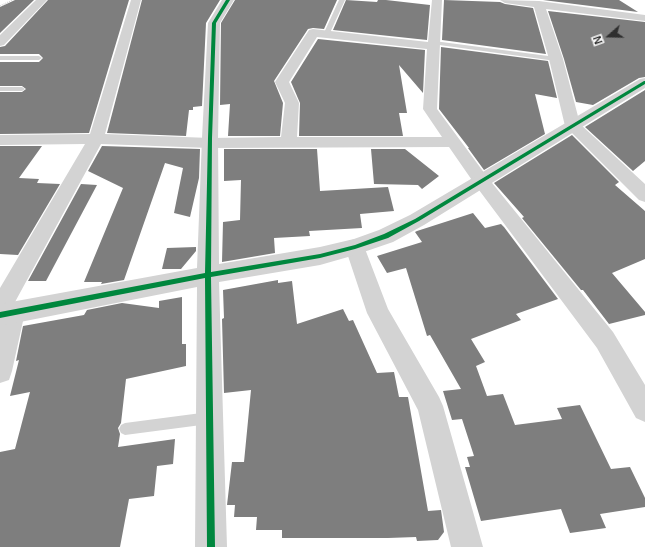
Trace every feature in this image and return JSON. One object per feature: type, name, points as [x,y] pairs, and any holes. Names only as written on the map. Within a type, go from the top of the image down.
[{"type":"street","points":[[0,42],[42,0]]},
{"type":"street","points":[[0,370],[5,312],[96,139],[136,0]]},
{"type":"street","points":[[211,547],[208,275],[210,143],[214,23],[228,0]]},
{"type":"street","points":[[437,0],[430,109],[482,182],[605,340],[645,409]]},
{"type":"street","points":[[505,0],[645,18]]},
{"type":"street","points":[[574,0],[587,10]]},
{"type":"street","points":[[539,4],[556,59],[573,126],[645,195]]},
{"type":"street","points":[[289,142],[292,102],[282,82],[313,33],[434,45]]},
{"type":"street","points":[[5,312],[320,256],[355,247],[386,236],[417,220],[482,182],[645,82]]},
{"type":"street","points":[[0,140],[96,139],[210,143],[454,142]]},
{"type":"street","points":[[355,247],[378,313],[430,406],[467,547]]},
{"type":"lane","points":[[326,35],[342,0]]},
{"type":"lane","points":[[434,45],[556,59]]},
{"type":"lane","points":[[0,58],[39,58]]},
{"type":"lane","points":[[0,89],[22,89]]},
{"type":"lane","points":[[125,430],[209,418]]},
{"type":"path","points":[[0,6],[13,0]]},
{"type":"building","points":[[15,0],[34,0],[0,33],[0,7]]},
{"type":"building","points":[[48,0],[129,0],[89,133],[0,134],[0,92],[22,92],[26,89],[22,86],[0,86],[0,62],[39,62],[43,58],[39,54],[0,54],[0,47],[5,46]]},
{"type":"building","points":[[142,0],[220,0],[206,23],[202,106],[193,107],[193,110],[189,110],[186,136],[107,133]]},
{"type":"building","points":[[235,0],[337,0],[324,29],[308,29],[274,81],[283,103],[280,136],[228,136],[230,104],[220,105],[221,23]]},
{"type":"building","points":[[346,0],[377,2],[378,0],[386,0],[430,5],[427,40],[333,30]]},
{"type":"building","points":[[444,0],[500,2],[533,8],[546,54],[442,40]]},
{"type":"building","points":[[543,0],[619,0],[638,12]]},
{"type":"building","points":[[548,11],[645,22],[645,77],[639,78],[593,105],[576,102]]},
{"type":"building","points":[[318,39],[425,50],[423,93],[399,65],[407,113],[399,113],[403,136],[299,136],[300,103],[291,82]]},
{"type":"building","points":[[441,47],[548,61],[557,98],[535,94],[545,134],[484,170],[439,109]]},
{"type":"building","points":[[645,90],[645,161],[633,171],[585,127]]},
{"type":"building","points":[[572,135],[619,182],[615,185],[645,211],[645,259],[612,273],[645,312],[645,315],[609,324],[583,290],[581,290],[522,218],[524,217],[494,183]]},
{"type":"building","points":[[0,146],[42,146],[19,178],[39,179],[37,183],[60,184],[18,255],[0,254]]},
{"type":"building","points":[[102,146],[200,149],[199,178],[190,217],[174,213],[183,168],[165,163],[124,280],[101,284],[102,282],[84,282],[123,188],[88,171]]},
{"type":"building","points":[[224,149],[317,149],[320,191],[388,187],[394,211],[360,214],[362,228],[309,231],[310,236],[274,238],[275,253],[222,262],[223,222],[240,220],[241,180],[224,181]]},
{"type":"building","points":[[371,149],[405,149],[439,176],[422,189],[418,185],[374,184]]},
{"type":"building","points":[[81,184],[97,185],[46,281],[28,281]]},
{"type":"building","points":[[473,213],[485,228],[501,224],[504,227],[558,299],[516,314],[521,320],[471,339],[485,362],[476,366],[487,396],[503,394],[515,425],[562,419],[557,408],[580,405],[611,469],[630,467],[645,498],[645,507],[600,514],[606,528],[570,533],[561,509],[481,521],[465,467],[470,467],[467,457],[474,456],[462,419],[452,420],[443,391],[461,389],[430,335],[427,336],[406,268],[387,273],[377,256],[422,242],[415,232],[417,231]]},
{"type":"building","points":[[196,247],[196,251],[181,269],[162,269],[167,248]]},
{"type":"building","points":[[278,280],[278,283],[292,281],[297,324],[343,309],[349,321],[353,320],[377,373],[394,372],[399,397],[408,397],[428,511],[441,510],[444,532],[438,540],[417,541],[416,537],[282,538],[282,530],[256,530],[257,517],[234,517],[235,505],[227,505],[232,462],[244,462],[251,390],[224,393],[222,319],[224,318],[223,290]]},
{"type":"building","points":[[182,297],[182,344],[186,344],[186,366],[126,379],[121,423],[118,428],[120,434],[118,447],[175,439],[173,464],[157,466],[154,496],[129,499],[120,547],[0,547],[0,452],[15,449],[30,392],[10,396],[19,360],[16,361],[23,326],[84,315],[87,310],[122,303],[159,308],[159,301]]},
{"type":"cycle path","points":[[211,547],[208,275],[210,138],[214,23],[228,0]]},
{"type":"cycle path","points":[[0,315],[230,271],[320,256],[355,247],[386,236],[417,220],[645,82]]}]
